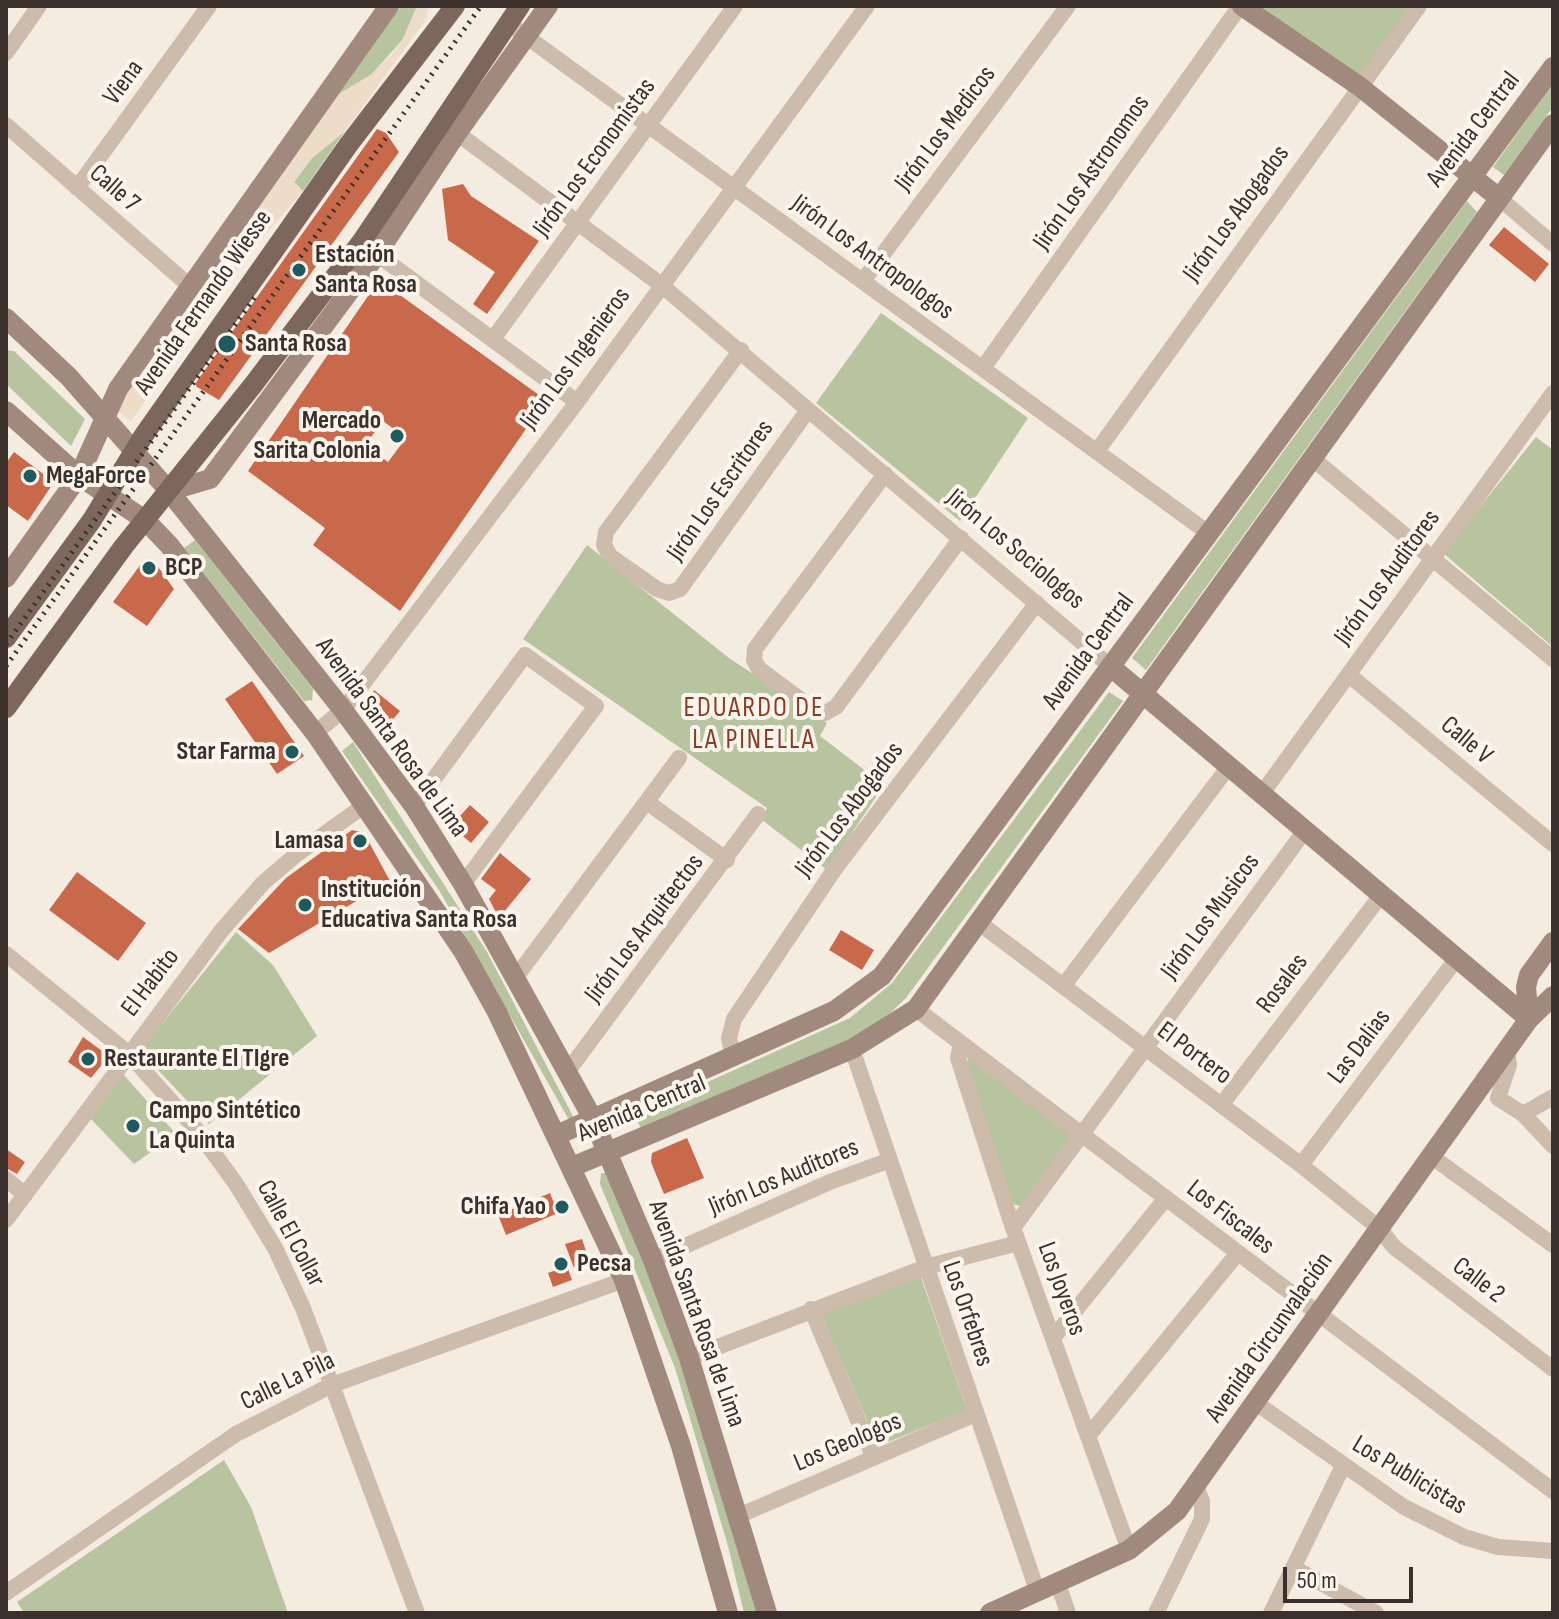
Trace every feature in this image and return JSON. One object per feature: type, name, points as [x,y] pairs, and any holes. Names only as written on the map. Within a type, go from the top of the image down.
[{"type":"main road","name":"Avenida Fernando Wiesse","points":[[6,578],[79,476],[118,389],[389,6]]},
{"type":"main road","name":"Avenida Fernando Wiesse","points":[[6,638],[349,144],[455,6]]},
{"type":"main road","points":[[6,708],[145,520],[362,241],[520,6]]},
{"type":"main road","points":[[169,491],[210,479],[377,254],[457,133],[548,6]]},
{"type":"main road","points":[[1241,6],[1359,86],[1499,198]]},
{"type":"main road","name":"Avenida Central","points":[[557,1135],[834,1011],[882,976],[1553,67]]},
{"type":"main road","name":"Avenida Central","points":[[572,1167],[852,1049],[916,1009],[1553,124]]},
{"type":"main road","name":"Avenida Santa Rosa de Lima","points":[[7,321],[105,416],[192,519],[343,710],[414,806],[463,884],[593,1119],[653,1260],[689,1358],[767,1613]]},
{"type":"main road","points":[[6,411],[79,476],[145,520],[169,545],[315,733],[463,951],[557,1135],[624,1280],[681,1446],[728,1613]]},
{"type":"main road","points":[[169,545],[192,519]]},
{"type":"main road","points":[[220,611],[247,589]]},
{"type":"main road","name":"Jirón Los Sociologos","points":[[1111,667],[1529,1019]]},
{"type":"main road","points":[[1529,1019],[1526,987],[1529,975],[1553,942]]},
{"type":"main road","name":"Avenida Circunvalación","points":[[990,1613],[1129,1550],[1152,1534],[1196,1487],[1529,1019],[1553,996]]},
{"type":"street","points":[[6,53],[39,6]]},
{"type":"street","name":"Viena","points":[[77,188],[209,6]]},
{"type":"street","name":"Jirón Los Economistas","points":[[493,339],[735,6]]},
{"type":"street","name":"Jirón Los Ingenieros","points":[[315,733],[343,710],[577,402],[660,284],[867,6]]},
{"type":"street","name":"Jirón Los Medicos","points":[[863,281],[1068,6]]},
{"type":"street","name":"Jirón Los Astronomos","points":[[983,368],[1241,6]]},
{"type":"street","name":"Jirón Los Abogados","points":[[1097,451],[1419,6]]},
{"type":"street","name":"Jirón Los Antropologos","points":[[508,24],[1207,532]]},
{"type":"street","name":"Calle 7","points":[[6,125],[192,288]]},
{"type":"street","name":"Jirón Los Sociologos","points":[[457,133],[660,284],[741,350],[1111,667]]},
{"type":"street","points":[[1499,198],[1553,244]]},
{"type":"street","points":[[377,254],[577,402]]},
{"type":"street","name":"Jirón Los Escritores","points":[[741,350],[606,532],[604,545],[610,556],[657,589],[669,593],[680,589],[808,410]]},
{"type":"street","name":"Jirón Los Auditores","points":[[1263,792],[1553,393]]},
{"type":"street","points":[[1312,458],[1553,659]]},
{"type":"street","points":[[885,474],[755,649],[754,660],[759,669],[813,709],[825,713],[836,707],[961,538]]},
{"type":"street","name":"Jirón Los Abogados","points":[[733,1058],[729,1038],[734,1019],[834,870],[1037,603]]},
{"type":"street","points":[[414,806],[525,655],[596,706],[463,884]]},
{"type":"street","name":"Calle V","points":[[1349,675],[1553,844]]},
{"type":"street","points":[[516,977],[679,758]]},
{"type":"street","points":[[1064,985],[1230,765]]},
{"type":"street","points":[[647,802],[727,860]]},
{"type":"street","name":"El Habito","points":[[6,1220],[222,930],[263,883],[366,804]]},
{"type":"street","name":"Jirón Los Arquitectos","points":[[568,1071],[727,860],[758,814]]},
{"type":"street","name":"Jirón Los Musicos","points":[[1016,1235],[1145,1047],[1306,829]]},
{"type":"street","name":"Rosales","points":[[1222,1104],[1382,894]]},
{"type":"street","name":"El Portero","points":[[978,922],[1222,1104],[1379,1228]]},
{"type":"street","name":"Calle El Collar","points":[[6,954],[128,1053],[196,1129],[267,1235],[303,1308],[417,1613]]},
{"type":"street","name":"Las Dalias","points":[[1301,1165],[1457,958]]},
{"type":"street","name":"Los Fiscales","points":[[916,1009],[1553,1491]]},
{"type":"street","name":"Los Joyeros","points":[[961,1043],[958,1058],[1016,1235],[1129,1550]]},
{"type":"street","name":"Los Orfebres","points":[[852,1049],[1038,1593]]},
{"type":"street","points":[[1507,1052],[1509,1065],[1497,1094],[1523,1114],[1553,1146]]},
{"type":"street","points":[[1523,1114],[1553,1097]]},
{"type":"street","points":[[1431,1156],[1553,1245]]},
{"type":"street","name":"Jirón Los Auditores","points":[[653,1260],[830,1182],[890,1160]]},
{"type":"street","points":[[6,1179],[25,1195]]},
{"type":"street","points":[[1053,1338],[1166,1198]]},
{"type":"street","name":"Calle 2","points":[[1379,1228],[1394,1247],[1553,1369]]},
{"type":"street","points":[[689,1358],[811,1309],[1016,1235]]},
{"type":"street","points":[[1089,1435],[1237,1254]]},
{"type":"street","name":"Calle La Pila","points":[[6,1593],[236,1434],[332,1385],[624,1280]]},
{"type":"street","points":[[811,1309],[874,1458]]},
{"type":"street","name":"Los Publicistas","points":[[1256,1403],[1404,1507],[1464,1537],[1498,1547],[1553,1551]]},
{"type":"street","name":"Los Geologos","points":[[738,1516],[976,1414]]},
{"type":"street","points":[[1271,1613],[1343,1466]]},
{"type":"street","points":[[1156,1613],[1202,1519],[1202,1501],[1196,1487]]},
{"type":"street","points":[[1294,1568],[1376,1613]]},
{"type":"street","points":[[1058,1584],[1066,1613]]},
{"type":"green space","points":[[401,6],[417,6],[403,39],[372,74],[339,94]]},
{"type":"green space","points":[[1254,6],[1411,6],[1361,77]]},
{"type":"green space","points":[[1553,83],[1553,107],[1504,175],[1493,167]]},
{"type":"green space","points":[[345,131],[303,191],[294,182],[311,159]]},
{"type":"green space","points":[[1467,201],[1477,212],[1146,670],[1132,658]]},
{"type":"green space","points":[[881,313],[1028,418],[960,521],[816,403]]},
{"type":"green space","points":[[6,350],[14,351],[85,419],[71,446],[6,384]]},
{"type":"green space","points":[[1536,437],[1553,450],[1553,647],[1443,553]]},
{"type":"green space","points":[[195,540],[313,689],[312,700],[304,701],[184,548]]},
{"type":"green space","points":[[587,545],[729,658],[827,723],[820,736],[884,785],[827,870],[761,819],[767,808],[523,639]]},
{"type":"green space","points":[[1109,692],[1123,701],[906,998],[880,1023],[845,1044],[643,1132],[634,1115],[850,1018],[892,983]]},
{"type":"green space","points":[[353,742],[487,952],[574,1118],[569,1120],[439,890],[342,751]]},
{"type":"green space","points":[[236,932],[273,965],[317,1036],[209,1124],[140,1051]]},
{"type":"green space","points":[[969,1058],[1073,1133],[1021,1206],[1012,1204],[967,1061]]},
{"type":"green space","name":"Campo Sintético La Quinta","points":[[123,1074],[176,1134],[134,1164],[89,1117]]},
{"type":"green space","points":[[601,1173],[607,1173],[662,1301],[760,1613],[744,1613],[728,1546],[675,1368],[600,1184]]},
{"type":"green space","points":[[919,1272],[967,1410],[878,1446],[820,1311]]},
{"type":"green space","points":[[224,1460],[251,1507],[288,1613],[24,1613],[17,1602]]},
{"type":"shaded area","points":[[417,6],[429,6],[425,21],[345,131],[311,159],[294,182],[303,191],[247,256],[131,421],[117,410],[120,404],[339,94],[372,74],[393,53],[403,39]]},
{"type":"building","name":"Estación Santa Rosa","points":[[377,129],[386,133],[399,152],[219,400],[197,387],[195,384]]},
{"type":"building","points":[[463,184],[471,196],[539,241],[487,314],[473,304],[495,272],[448,240],[442,189]]},
{"type":"building","points":[[1504,227],[1549,264],[1535,282],[1489,245]]},
{"type":"building","name":"Mercado Sarita Colonia","points":[[379,280],[546,400],[400,611],[313,545],[325,528],[248,471]],"holes":[[[383,421],[406,438],[388,462],[365,445]]]},
{"type":"building","points":[[14,452],[54,482],[28,521],[6,505],[6,463]]},
{"type":"building","points":[[141,564],[156,564],[174,589],[147,626],[113,602]]},
{"type":"building","points":[[252,681],[304,756],[277,774],[225,699]]},
{"type":"building","points":[[374,690],[400,711],[381,734],[366,707]]},
{"type":"building","points":[[470,805],[489,822],[471,843],[451,826]]},
{"type":"building","name":"Institución Educativa Santa Rosa","points":[[352,830],[364,833],[390,881],[269,953],[238,929],[286,878]]},
{"type":"building","points":[[500,853],[531,879],[499,918],[489,899],[496,890],[481,879]]},
{"type":"building","points":[[77,872],[146,923],[118,961],[49,910]]},
{"type":"building","points":[[841,930],[874,950],[862,970],[829,950]]},
{"type":"building","name":"Restaurante El TIgre","points":[[83,1037],[109,1056],[91,1078],[68,1062]]},
{"type":"building","points":[[687,1138],[704,1178],[664,1194],[651,1162],[652,1153]]},
{"type":"building","points":[[6,1149],[25,1162],[17,1174],[6,1168]]},
{"type":"building","points":[[550,1193],[558,1213],[506,1235],[498,1215]]},
{"type":"building","points":[[582,1239],[590,1263],[574,1268],[565,1244]]},
{"type":"building","points":[[567,1266],[572,1280],[553,1287],[548,1273]]},
{"type":"railway","points":[[6,666],[481,6]]},
{"type":"railway","points":[[6,644],[257,294]]},
{"type":"place","name":"Estación Santa Rosa","points":[[299,270]]},
{"type":"place","name":"Santa Rosa","points":[[227,344]]},
{"type":"place","name":"Mercado Sarita Colonia","points":[[397,436]]},
{"type":"place","name":"MegaForce","points":[[30,476]]},
{"type":"place","name":"BCP","points":[[149,568]]},
{"type":"place","name":"Star Farma","points":[[292,752]]},
{"type":"place","name":"Lamasa","points":[[360,841]]},
{"type":"place","name":"Institución Educativa Santa Rosa","points":[[305,905]]},
{"type":"place","name":"Restaurante El TIgre","points":[[88,1059]]},
{"type":"place","name":"Campo Sintético La Quinta","points":[[133,1126]]},
{"type":"place","name":"Chifa Yao","points":[[562,1207]]},
{"type":"place","name":"Pecsa","points":[[561,1264]]},
{"type":"district","name":"EDUARDO DE LA PINELLA","points":[[754,725]]}]
